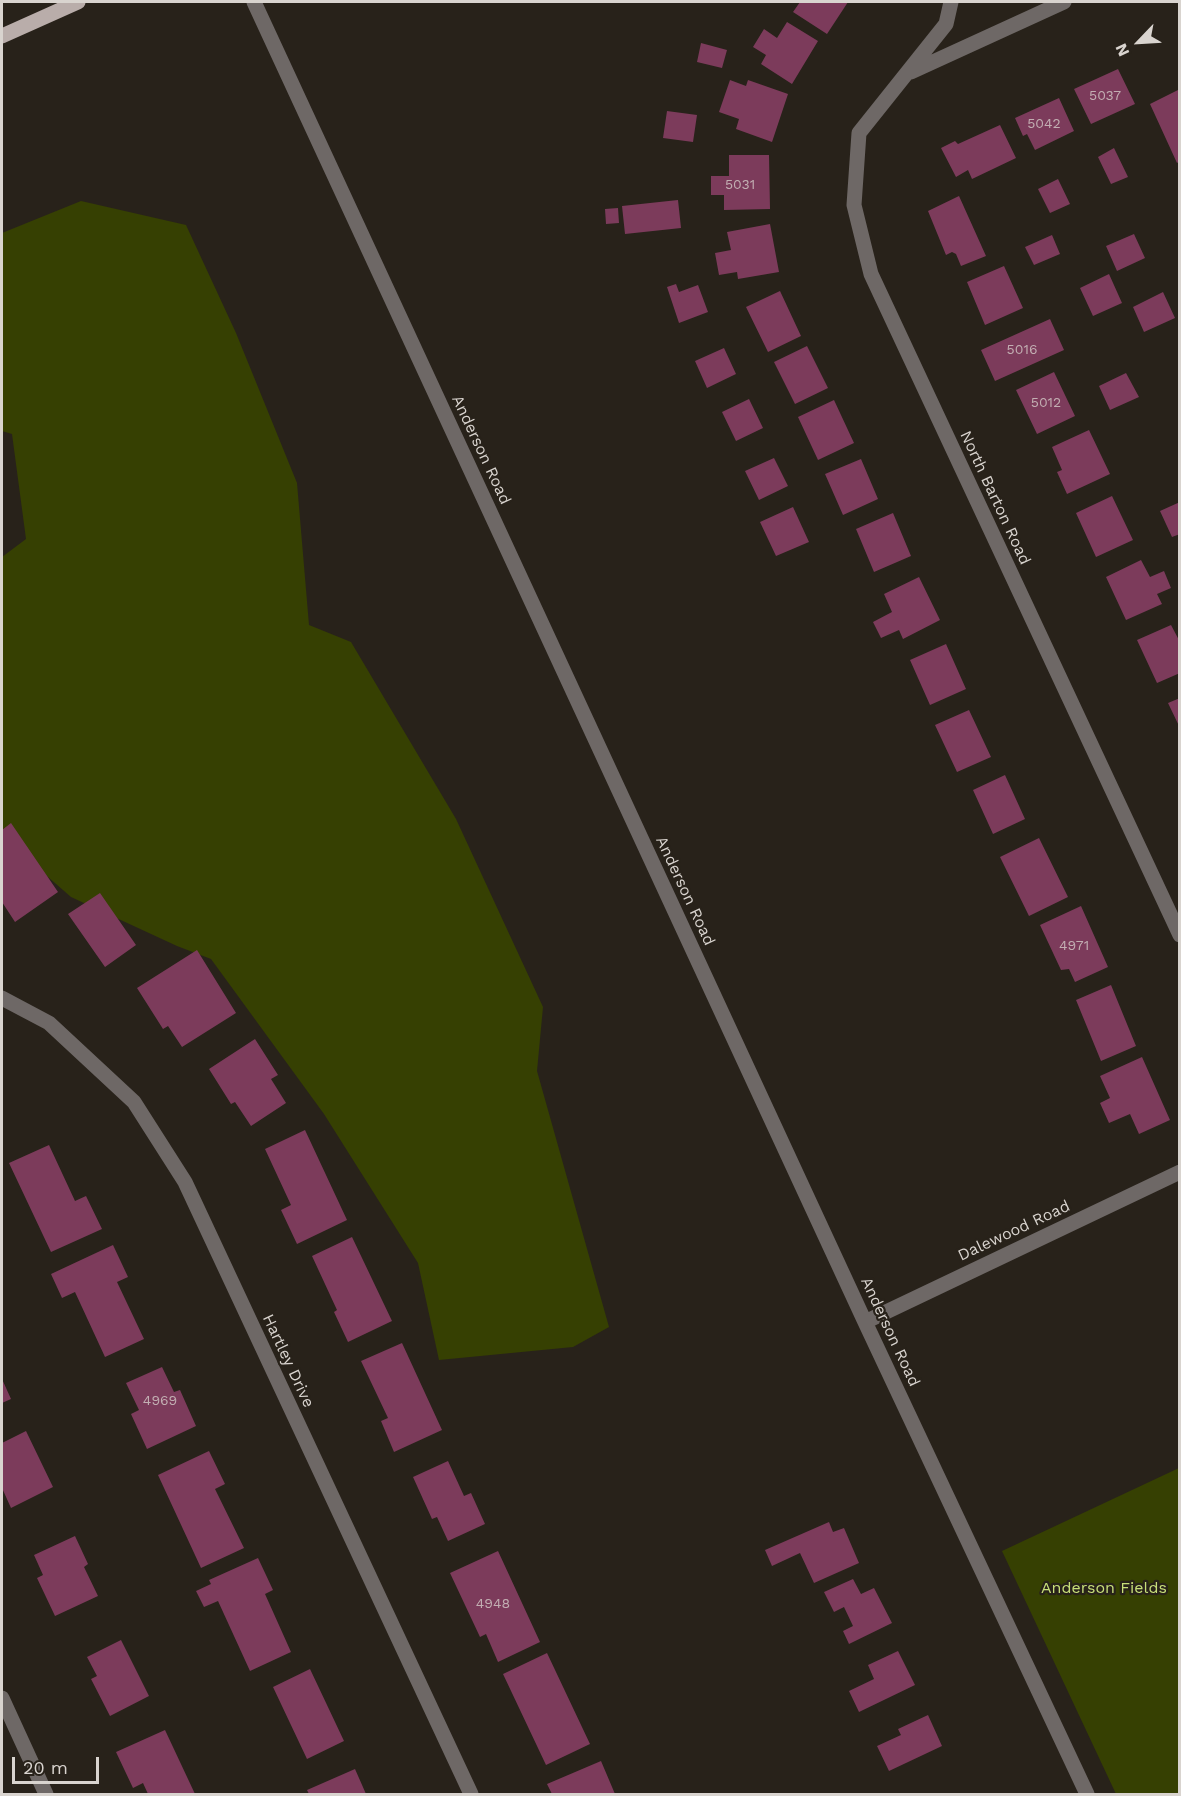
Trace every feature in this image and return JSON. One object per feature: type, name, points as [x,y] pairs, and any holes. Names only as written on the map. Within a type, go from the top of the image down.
[{"type":"main road","points":[[2,36],[78,2]]},
{"type":"street","name":"Anderson Road","points":[[254,2],[865,1322],[1087,1794]]},
{"type":"street","name":"North Barton Road","points":[[951,2],[946,24],[859,133],[854,205],[871,274],[1179,935]]},
{"type":"street","name":"North Barton Road","points":[[907,74],[1064,2]]},
{"type":"street","name":"Hartley Drive","points":[[2,998],[48,1023],[134,1102],[185,1182],[471,1794]]},
{"type":"street","name":"Dalewood Road","points":[[865,1322],[1179,1172]]},
{"type":"street","points":[[2,1698],[46,1794]]},
{"type":"green space","points":[[81,201],[186,225],[236,333],[297,483],[309,625],[351,642],[456,819],[543,1007],[537,1071],[609,1327],[573,1347],[439,1360],[418,1263],[324,1114],[211,959],[177,946],[71,897],[2,837],[2,557],[26,539],[12,434],[2,431],[2,233]]},
{"type":"green space","name":"Anderson Fields","points":[[1179,1468],[1179,1794],[1116,1794],[1002,1551]]},
{"type":"building","points":[[800,2],[848,2],[827,34],[793,12]]},
{"type":"building","points":[[787,22],[818,41],[792,84],[761,64],[766,55],[753,47],[764,29],[777,38]]},
{"type":"building","points":[[701,43],[727,50],[722,68],[697,62]]},
{"type":"building","points":[[1118,69],[1135,104],[1091,124],[1074,89]]},
{"type":"building","points":[[730,80],[746,86],[748,80],[788,94],[772,142],[736,129],[739,119],[719,112]]},
{"type":"building","points":[[1180,89],[1180,161],[1177,163],[1150,104]]},
{"type":"building","points":[[1059,98],[1074,131],[1035,150],[1027,134],[1023,136],[1015,118]]},
{"type":"building","points":[[667,111],[697,115],[693,142],[663,138]]},
{"type":"building","points":[[1000,125],[1016,158],[972,179],[968,170],[956,177],[941,148],[955,141],[958,144]]},
{"type":"building","points":[[1114,148],[1128,177],[1111,184],[1098,157]]},
{"type":"building","points":[[729,155],[769,155],[770,209],[724,210],[724,195],[711,195],[711,176],[729,176]]},
{"type":"building","points":[[1058,179],[1070,204],[1050,213],[1038,189]]},
{"type":"building","points":[[959,196],[986,256],[961,266],[956,254],[952,252],[946,255],[928,211]]},
{"type":"building","points":[[678,200],[681,228],[625,234],[622,206]]},
{"type":"building","points":[[618,208],[619,223],[606,224],[605,209]]},
{"type":"building","points":[[770,224],[779,272],[738,279],[737,272],[719,275],[715,253],[731,250],[727,232]]},
{"type":"building","points":[[1134,234],[1145,258],[1117,271],[1106,246]]},
{"type":"building","points":[[1052,235],[1060,254],[1034,265],[1025,247]]},
{"type":"building","points":[[1004,266],[1023,308],[985,325],[967,282]]},
{"type":"building","points":[[1109,274],[1122,303],[1093,316],[1080,288]]},
{"type":"building","points":[[676,284],[679,292],[698,285],[708,312],[679,323],[667,287]]},
{"type":"building","points":[[780,291],[801,336],[768,352],[746,307]]},
{"type":"building","points":[[1163,292],[1175,318],[1144,332],[1133,307]]},
{"type":"building","points":[[1050,319],[1064,350],[995,381],[981,350]]},
{"type":"building","points":[[807,346],[828,388],[795,404],[774,362]]},
{"type":"building","points":[[724,348],[736,374],[707,388],[695,361]]},
{"type":"building","points":[[1054,372],[1075,416],[1037,434],[1016,390]]},
{"type":"building","points":[[1126,373],[1139,397],[1110,410],[1099,386]]},
{"type":"building","points":[[749,399],[763,428],[736,441],[722,412]]},
{"type":"building","points":[[834,400],[854,443],[818,460],[798,417]]},
{"type":"building","points":[[1089,430],[1110,474],[1067,494],[1057,472],[1062,470],[1052,447]]},
{"type":"building","points":[[774,458],[788,486],[759,500],[745,471]]},
{"type":"building","points":[[861,459],[878,499],[843,515],[825,474]]},
{"type":"building","points":[[1112,496],[1133,540],[1096,557],[1076,513]]},
{"type":"building","points":[[1180,502],[1180,534],[1172,537],[1160,511]]},
{"type":"building","points":[[793,507],[809,542],[776,556],[760,522]]},
{"type":"building","points":[[893,513],[911,556],[874,572],[856,529]]},
{"type":"building","points":[[1141,560],[1150,577],[1164,571],[1171,588],[1157,594],[1162,604],[1126,620],[1106,577]]},
{"type":"building","points":[[919,577],[940,620],[903,639],[899,630],[881,638],[873,622],[892,612],[884,594]]},
{"type":"building","points":[[1171,625],[1180,642],[1180,673],[1157,683],[1137,640]]},
{"type":"building","points":[[946,644],[966,689],[930,705],[910,660]]},
{"type":"building","points":[[1180,698],[1180,728],[1168,703]]},
{"type":"building","points":[[969,710],[991,757],[957,772],[935,725]]},
{"type":"building","points":[[1005,775],[1025,819],[993,834],[973,790]]},
{"type":"building","points":[[11,823],[58,892],[15,922],[2,902],[2,830]]},
{"type":"building","points":[[1039,838],[1068,897],[1029,916],[1000,857]]},
{"type":"building","points":[[100,893],[136,945],[105,967],[68,914]]},
{"type":"building","points":[[1081,906],[1108,967],[1075,982],[1069,969],[1061,970],[1040,925]]},
{"type":"building","points":[[197,950],[236,1013],[182,1047],[168,1026],[163,1029],[137,988]]},
{"type":"building","points":[[1111,985],[1136,1046],[1101,1061],[1076,1000]]},
{"type":"building","points":[[255,1039],[278,1075],[271,1079],[286,1103],[251,1126],[235,1102],[231,1104],[209,1069]]},
{"type":"building","points":[[1142,1057],[1170,1120],[1139,1134],[1130,1114],[1109,1123],[1100,1103],[1110,1098],[1100,1076]]},
{"type":"building","points":[[305,1130],[347,1220],[297,1244],[281,1210],[291,1205],[265,1149]]},
{"type":"building","points":[[49,1145],[75,1201],[86,1196],[102,1229],[51,1252],[9,1163]]},
{"type":"building","points":[[352,1237],[392,1321],[348,1342],[334,1312],[337,1310],[312,1256]]},
{"type":"building","points":[[113,1245],[128,1277],[117,1282],[144,1339],[105,1357],[75,1292],[62,1298],[51,1274]]},
{"type":"building","points":[[402,1343],[442,1430],[394,1452],[381,1421],[388,1418],[361,1361]]},
{"type":"building","points":[[162,1367],[174,1392],[180,1390],[196,1426],[147,1449],[131,1414],[139,1410],[126,1383]]},
{"type":"building","points":[[2,1379],[11,1399],[2,1403]]},
{"type":"building","points":[[26,1431],[53,1487],[11,1508],[2,1488],[2,1443]]},
{"type":"building","points":[[209,1451],[225,1484],[215,1489],[244,1548],[201,1568],[158,1475]]},
{"type":"building","points":[[448,1461],[464,1496],[471,1493],[485,1524],[448,1541],[437,1517],[432,1519],[413,1477]]},
{"type":"building","points":[[829,1522],[833,1532],[844,1528],[859,1563],[814,1583],[800,1553],[772,1566],[765,1550]]},
{"type":"building","points":[[75,1536],[88,1564],[84,1567],[98,1596],[55,1616],[37,1578],[43,1575],[34,1555]]},
{"type":"building","points":[[498,1551],[540,1642],[498,1662],[486,1634],[480,1637],[450,1573]]},
{"type":"building","points":[[258,1558],[273,1590],[265,1594],[291,1652],[250,1671],[218,1601],[204,1607],[196,1591],[211,1584],[209,1580]]},
{"type":"building","points":[[853,1579],[861,1594],[874,1588],[892,1623],[849,1644],[843,1631],[853,1626],[844,1607],[834,1612],[824,1592]]},
{"type":"building","points":[[121,1640],[149,1696],[110,1716],[91,1679],[97,1676],[87,1657]]},
{"type":"building","points":[[898,1651],[915,1685],[859,1712],[849,1691],[874,1679],[868,1665]]},
{"type":"building","points":[[547,1653],[590,1744],[546,1765],[503,1674]]},
{"type":"building","points":[[310,1669],[344,1741],[307,1759],[273,1687]]},
{"type":"building","points":[[928,1715],[942,1746],[889,1771],[877,1746],[901,1735],[898,1729]]},
{"type":"building","points":[[165,1730],[195,1794],[148,1794],[143,1783],[133,1788],[116,1752]]},
{"type":"building","points":[[601,1761],[615,1794],[552,1794],[547,1784]]},
{"type":"building","points":[[355,1769],[366,1794],[309,1794],[307,1790]]}]
